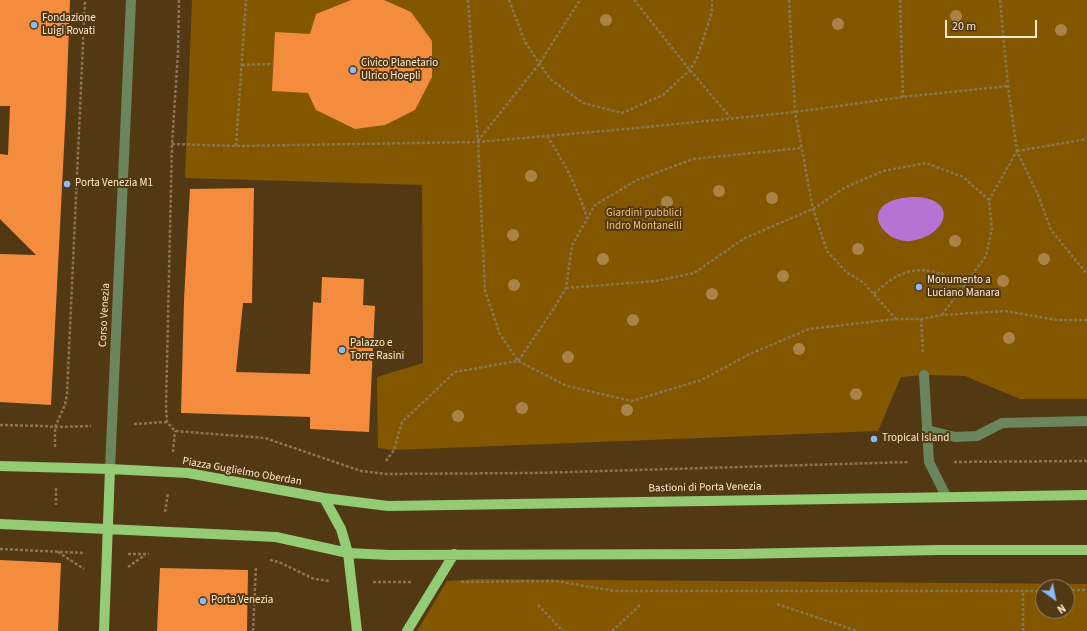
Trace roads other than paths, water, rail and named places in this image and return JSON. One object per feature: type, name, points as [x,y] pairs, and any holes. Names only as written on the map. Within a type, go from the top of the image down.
[{"type":"main road","name":"Piazza Guglielmo Oberdan","points":[[0,466],[110,469],[188,474],[324,498]]},
{"type":"main road","name":"Corso Venezia","points":[[104,631],[110,469]]},
{"type":"main road","name":"Bastioni di Porta Venezia","points":[[324,498],[388,506],[946,496],[1087,495]]},
{"type":"main road","points":[[324,498],[341,529],[348,552],[357,631]]},
{"type":"main road","points":[[0,524],[276,537],[348,552],[389,555],[736,554],[938,550],[1087,550]]},
{"type":"main road","points":[[407,631],[454,554]]},
{"type":"street","name":"Corso Venezia","points":[[110,469],[131,0]]},
{"type":"street","points":[[924,375],[929,462],[946,496]]},
{"type":"street","points":[[927,430],[955,437],[977,436],[1002,423],[1087,421]]},
{"type":"place","name":"Fondazione Luigi Rovati","points":[[34,25]]},
{"type":"place","name":"Civico Planetario Ulrico Hoepli","points":[[353,70]]},
{"type":"place","name":"Porta Venezia M1","points":[[67,184]]},
{"type":"place","name":"Monumento a Luciano Manara","points":[[919,287]]},
{"type":"place","name":"Palazzo e Torre Rasini","points":[[342,350]]},
{"type":"place","name":"Tropical Island","points":[[874,439]]},
{"type":"place","name":"Porta Venezia","points":[[203,601]]},
{"type":"park label","name":"Giardini pubblici Indro Montanelli","points":[[644,220]]}]
